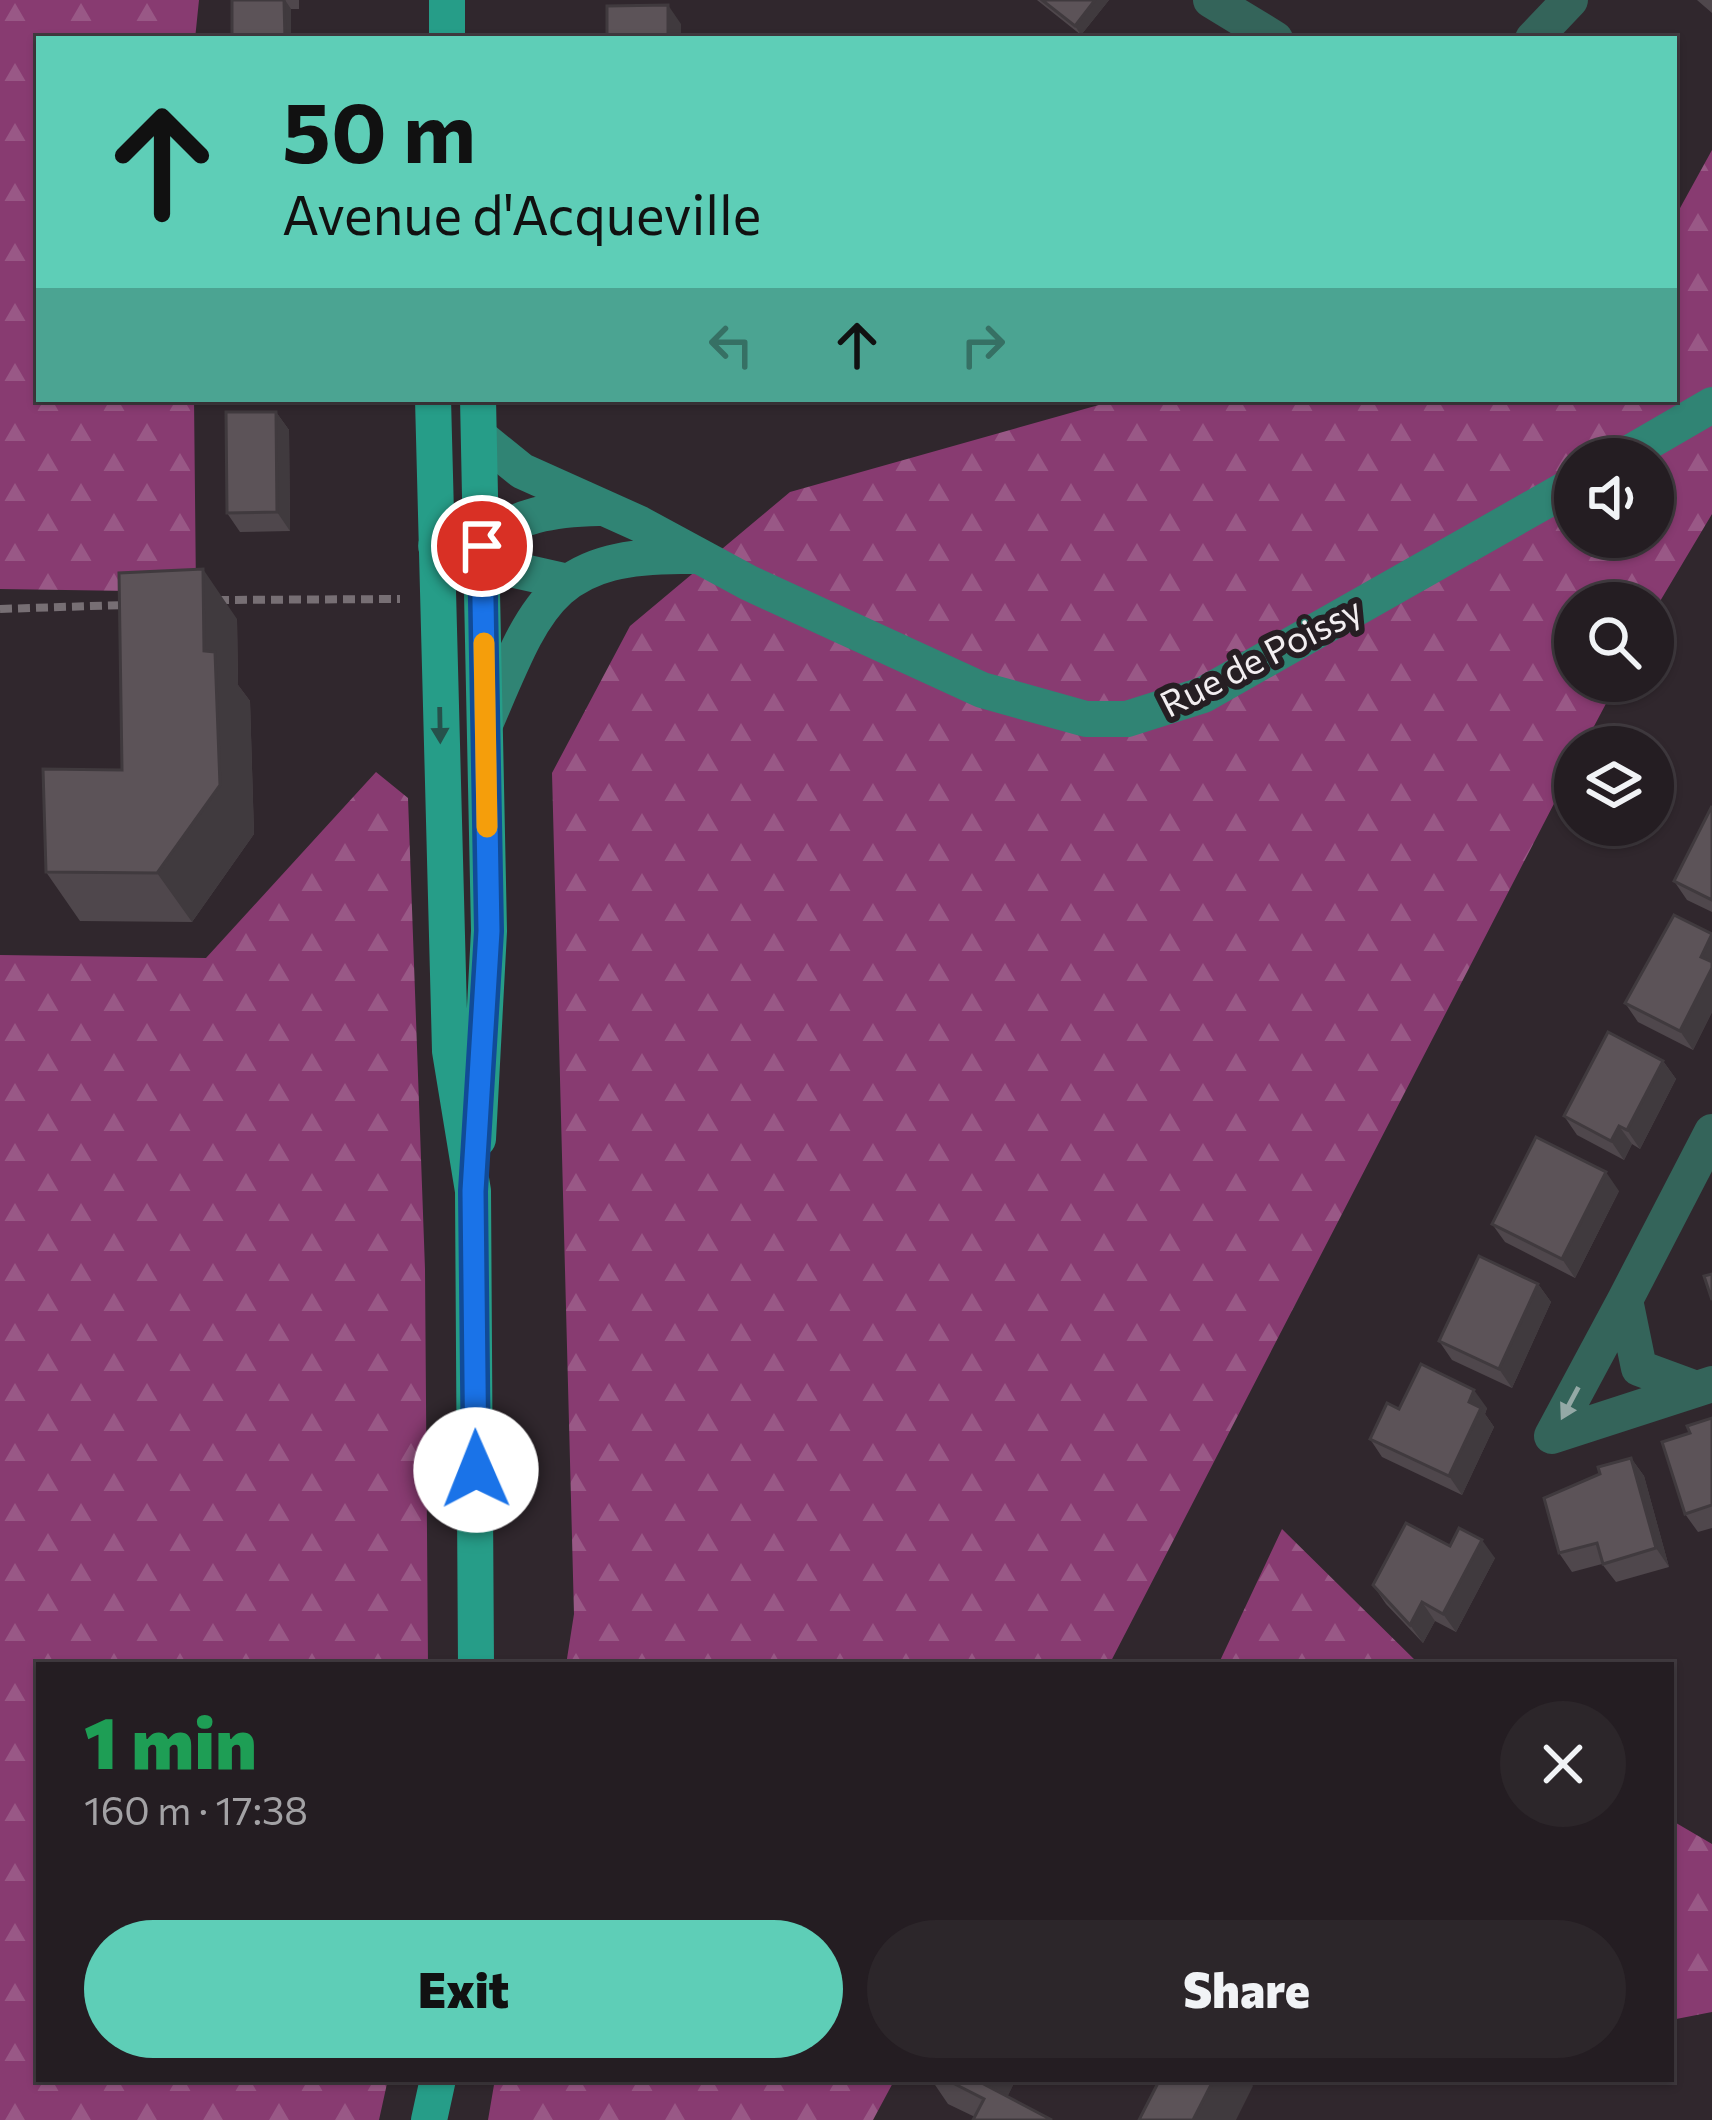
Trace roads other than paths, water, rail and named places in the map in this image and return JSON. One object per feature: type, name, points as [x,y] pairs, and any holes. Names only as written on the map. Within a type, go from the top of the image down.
[{"type":"main road","points":[[447,0],[448,36]]},
{"type":"main road","points":[[433,402],[436,546],[429,604],[450,1051],[473,1191]]},
{"type":"main road","points":[[476,1662],[473,1191],[487,1001],[478,402]]},
{"type":"main road","points":[[429,2120],[437,2082]]},
{"type":"street","points":[[1211,0],[1270,36]]},
{"type":"street","points":[[1536,36],[1570,0]]},
{"type":"street","points":[[1655,438],[1712,405]]},
{"type":"street","name":"Rue de Poissy","points":[[480,437],[522,471],[692,556],[982,690],[1034,709],[1127,719],[1163,711],[1261,665],[1554,496]]},
{"type":"street","points":[[436,546],[482,546],[496,531],[523,519],[602,508]]},
{"type":"street","points":[[482,546],[501,567],[564,580]]},
{"type":"street","points":[[486,722],[532,625],[564,580],[602,561],[632,555],[692,556]]},
{"type":"street","points":[[1704,1387],[1552,1436],[1712,1132]]},
{"type":"street","points":[[1625,1300],[1639,1368],[1704,1387]]}]
